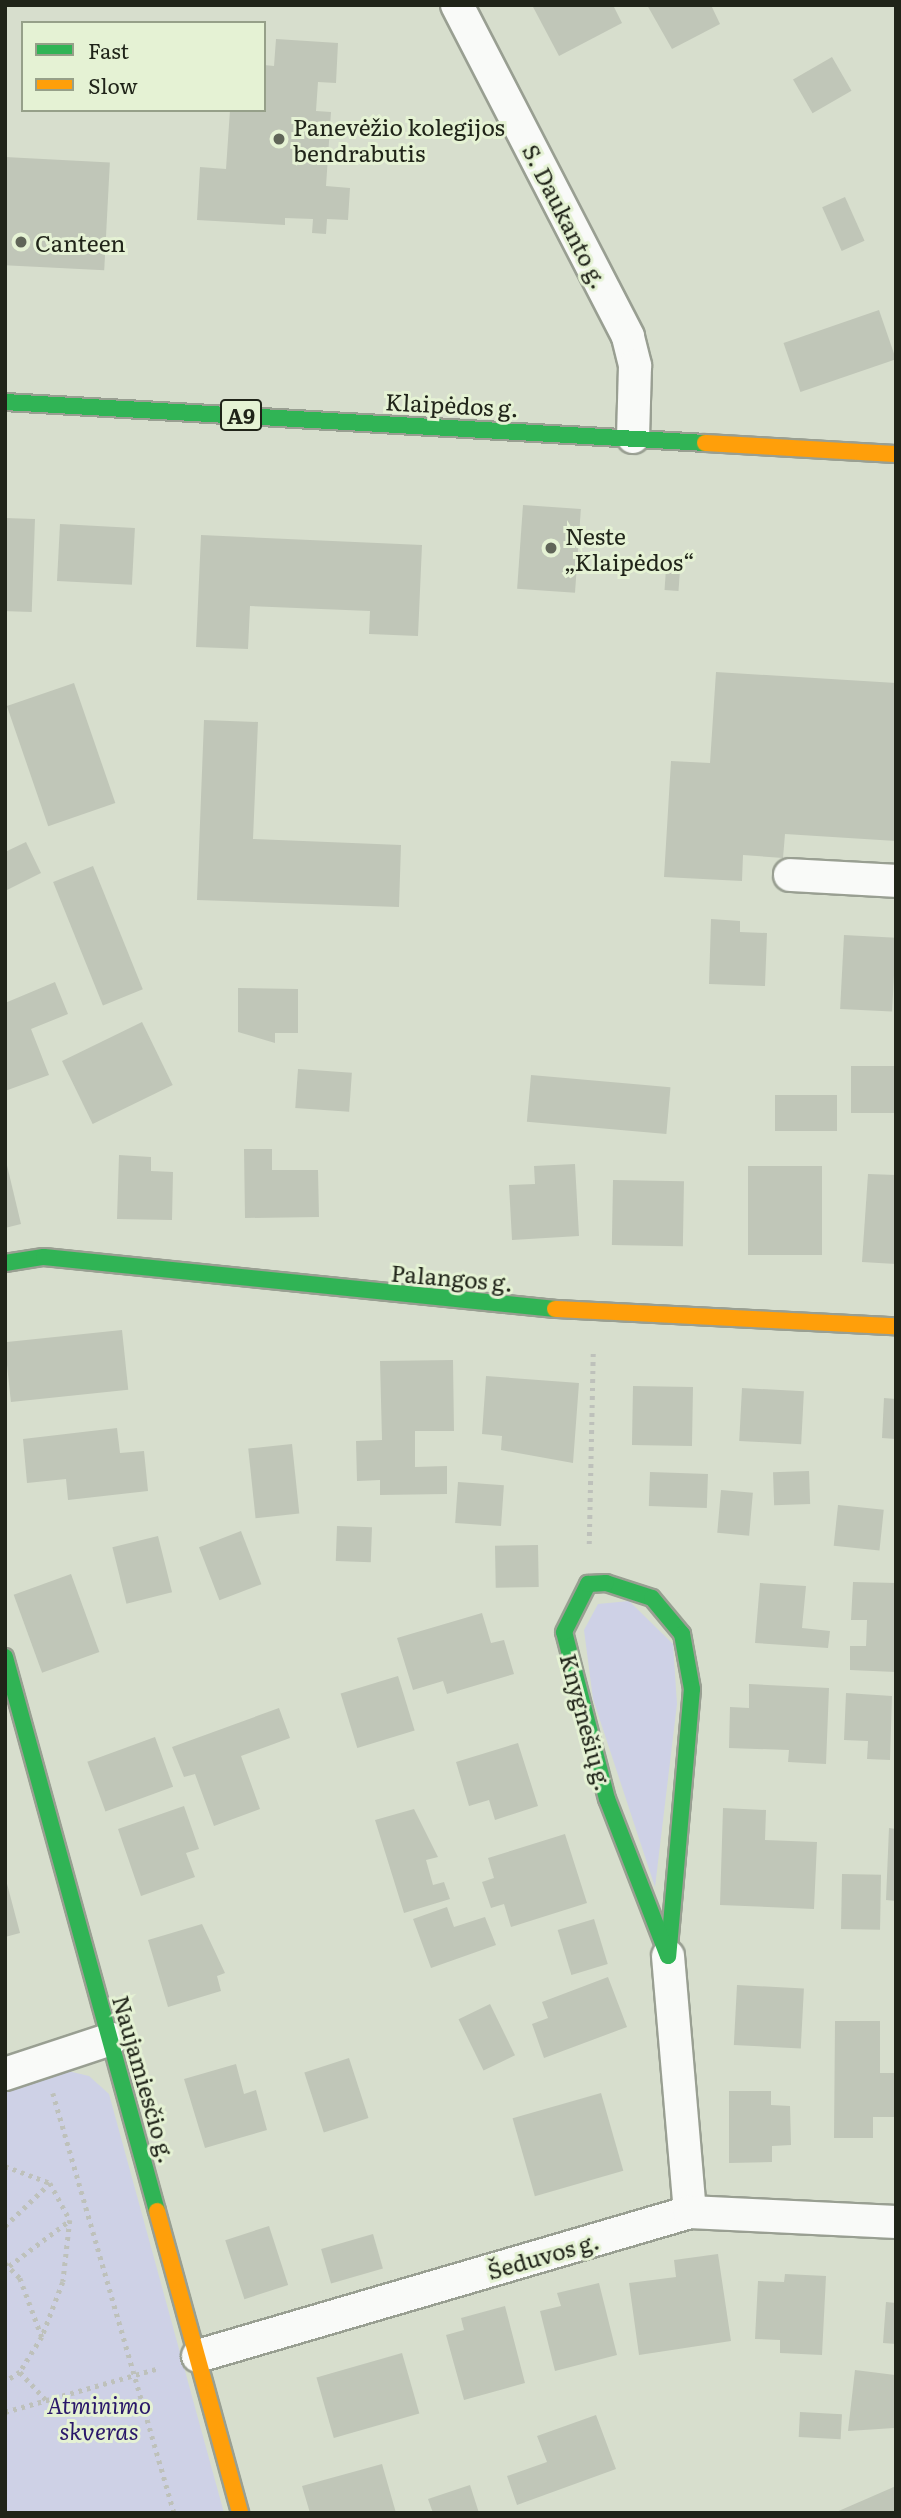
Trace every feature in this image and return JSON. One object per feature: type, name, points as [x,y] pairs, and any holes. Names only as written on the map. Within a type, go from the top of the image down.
[{"type":"main road","name":"Klaipėdos g.","points":[[5,401],[896,454]]},
{"type":"main road","name":"Palangos g.","points":[[5,1263],[44,1257],[572,1311],[896,1326]]},
{"type":"main road","name":"Knygnešių g.","points":[[588,1584],[628,1586],[652,1598],[682,1634],[692,1689],[668,1956],[619,1835],[571,1666],[565,1632],[588,1584]]},
{"type":"main road","name":"Naujamiesčio g.","points":[[5,1657],[240,2513]]},
{"type":"street","name":"S. Daukanto g.","points":[[457,5],[628,337],[635,366],[632,437]]},
{"type":"street","points":[[790,876],[896,881]]},
{"type":"street","name":"Knygnešių g.","points":[[668,1956],[690,2212]]},
{"type":"street","points":[[5,2074],[111,2039]]},
{"type":"street","name":"Šeduvos g.","points":[[198,2356],[690,2212],[896,2222]]},
{"type":"path","points":[[588,1584],[594,1352]]},
{"type":"path","points":[[40,2094],[52,2090],[174,2513]]},
{"type":"path","points":[[5,2166],[50,2183],[70,2220],[63,2282],[42,2337],[20,2372],[5,2382]]},
{"type":"path","points":[[5,2226],[50,2183]]},
{"type":"path","points":[[42,2337],[20,2278],[7,2265],[70,2220]]},
{"type":"path","points":[[5,2412],[48,2402],[198,2356]]},
{"type":"path","points":[[20,2372],[48,2402]]},
{"type":"path","points":[[5,2405],[14,2409]]},
{"type":"green space","points":[[629,1601],[673,1644],[677,1704],[655,1887],[593,1699],[584,1630],[598,1604]]},
{"type":"green space","name":"Atminimo skveras","points":[[64,2070],[89,2076],[109,2094],[224,2513],[5,2513],[5,2093]]},
{"type":"building","points":[[532,5],[613,5],[622,23],[559,56]]},
{"type":"building","points":[[647,5],[711,5],[720,24],[672,49]]},
{"type":"building","name":"Panevėžio kolegijos bendrabutis","points":[[276,39],[338,43],[336,83],[318,82],[316,111],[331,112],[326,186],[350,188],[348,220],[327,219],[326,234],[312,233],[313,219],[285,218],[285,225],[197,220],[200,167],[226,169],[230,112],[266,112],[266,65],[274,66]]},
{"type":"building","points":[[832,57],[852,91],[813,113],[793,80]]},
{"type":"building","points":[[5,157],[110,162],[104,270],[5,265]]},
{"type":"building","points":[[845,197],[865,241],[842,251],[822,207]]},
{"type":"building","points":[[879,310],[896,359],[800,392],[784,343]]},
{"type":"building","points":[[523,505],[581,509],[575,593],[517,589]]},
{"type":"building","points":[[5,518],[35,519],[32,612],[5,611]]},
{"type":"building","points":[[60,524],[135,528],[132,585],[57,581]]},
{"type":"building","points":[[201,535],[422,545],[418,636],[369,634],[370,611],[250,606],[248,649],[196,647]]},
{"type":"building","points":[[666,569],[680,570],[679,591],[665,590]]},
{"type":"building","points":[[716,672],[896,683],[896,841],[785,834],[783,858],[743,855],[742,881],[664,877],[671,761],[710,763]]},
{"type":"building","points":[[74,683],[115,803],[48,826],[7,706]]},
{"type":"building","points":[[204,720],[258,722],[253,839],[401,845],[399,907],[197,900]]},
{"type":"building","points":[[26,842],[41,873],[5,891],[5,852]]},
{"type":"building","points":[[93,866],[143,989],[103,1005],[53,882]]},
{"type":"building","points":[[711,919],[740,921],[740,932],[767,933],[765,986],[709,984]]},
{"type":"building","points":[[844,935],[896,938],[892,1012],[840,1009]]},
{"type":"building","points":[[55,982],[68,1014],[31,1029],[49,1075],[5,1091],[5,1003]]},
{"type":"building","points":[[238,988],[298,989],[298,1033],[275,1033],[275,1043],[238,1032]]},
{"type":"building","points":[[142,1022],[173,1085],[93,1124],[62,1061]]},
{"type":"building","points":[[851,1066],[896,1066],[896,1113],[851,1113]]},
{"type":"building","points":[[298,1069],[352,1073],[349,1112],[295,1108]]},
{"type":"building","points":[[531,1075],[670,1087],[666,1134],[527,1122]]},
{"type":"building","points":[[775,1095],[837,1095],[837,1131],[775,1131]]},
{"type":"building","points":[[244,1149],[272,1149],[272,1170],[318,1170],[319,1217],[245,1218]]},
{"type":"building","points":[[119,1155],[151,1157],[151,1171],[173,1172],[172,1220],[117,1219]]},
{"type":"building","points":[[5,1157],[21,1224],[5,1228]]},
{"type":"building","points":[[575,1164],[579,1236],[512,1240],[509,1185],[535,1184],[534,1166]]},
{"type":"building","points":[[748,1166],[822,1166],[822,1255],[748,1255]]},
{"type":"building","points":[[868,1174],[896,1175],[896,1264],[862,1262]]},
{"type":"building","points":[[613,1180],[684,1181],[683,1246],[612,1245]]},
{"type":"building","points":[[122,1330],[128,1390],[11,1402],[5,1342]]},
{"type":"building","points":[[453,1360],[454,1431],[415,1431],[415,1467],[447,1466],[447,1494],[380,1495],[380,1480],[357,1481],[356,1441],[382,1440],[380,1361]]},
{"type":"building","points":[[486,1376],[579,1383],[573,1463],[501,1450],[502,1436],[482,1434]]},
{"type":"building","points":[[633,1386],[693,1387],[692,1446],[632,1445]]},
{"type":"building","points":[[742,1388],[804,1391],[801,1444],[739,1441]]},
{"type":"building","points":[[884,1398],[896,1399],[896,1439],[882,1438]]},
{"type":"building","points":[[117,1428],[120,1453],[144,1451],[148,1491],[68,1500],[66,1479],[27,1483],[23,1439]]},
{"type":"building","points":[[292,1444],[299,1514],[256,1518],[248,1449]]},
{"type":"building","points":[[809,1471],[810,1504],[774,1505],[773,1472]]},
{"type":"building","points":[[650,1472],[708,1474],[707,1508],[649,1506]]},
{"type":"building","points":[[458,1482],[504,1485],[501,1526],[455,1523]]},
{"type":"building","points":[[721,1490],[753,1493],[749,1536],[717,1533]]},
{"type":"building","points":[[838,1505],[884,1510],[879,1551],[834,1546]]},
{"type":"building","points":[[337,1526],[372,1527],[371,1562],[336,1561]]},
{"type":"building","points":[[241,1531],[261,1584],[219,1600],[199,1547]]},
{"type":"building","points":[[158,1536],[172,1592],[126,1604],[112,1547]]},
{"type":"building","points":[[538,1545],[539,1587],[496,1588],[495,1546]]},
{"type":"building","points":[[71,1574],[99,1652],[42,1673],[14,1595]]},
{"type":"building","points":[[853,1582],[896,1583],[896,1672],[850,1670],[850,1646],[866,1646],[867,1620],[851,1620]]},
{"type":"building","points":[[760,1583],[806,1586],[802,1628],[830,1631],[828,1648],[755,1643]]},
{"type":"building","points":[[482,1613],[491,1643],[504,1640],[514,1674],[447,1694],[443,1681],[413,1690],[397,1638]]},
{"type":"building","points":[[398,1676],[415,1731],[357,1748],[341,1694]]},
{"type":"building","points":[[749,1684],[829,1688],[826,1764],[788,1762],[789,1750],[729,1748],[730,1707],[749,1708]]},
{"type":"building","points":[[846,1693],[892,1696],[890,1760],[867,1759],[868,1741],[844,1740]]},
{"type":"building","points":[[279,1708],[290,1738],[241,1756],[260,1809],[214,1826],[195,1774],[184,1777],[172,1747]]},
{"type":"building","points":[[155,1737],[173,1787],[105,1811],[87,1762]]},
{"type":"building","points":[[518,1743],[538,1806],[495,1820],[489,1800],[469,1806],[456,1762]]},
{"type":"building","points":[[184,1806],[199,1849],[186,1853],[195,1877],[141,1896],[118,1829]]},
{"type":"building","points":[[723,1808],[766,1810],[765,1840],[817,1842],[814,1909],[720,1905]]},
{"type":"building","points":[[414,1809],[438,1857],[426,1860],[433,1885],[444,1882],[450,1899],[404,1913],[375,1820]]},
{"type":"building","points":[[889,1828],[896,1829],[896,1901],[886,1900]]},
{"type":"building","points":[[565,1834],[587,1903],[511,1927],[504,1904],[491,1908],[482,1882],[494,1878],[488,1858]]},
{"type":"building","points":[[842,1874],[881,1875],[880,1930],[841,1929]]},
{"type":"building","points":[[5,1881],[20,1933],[5,1937]]},
{"type":"building","points":[[447,1907],[454,1927],[485,1917],[496,1945],[431,1968],[413,1919]]},
{"type":"building","points":[[594,1919],[608,1964],[571,1975],[558,1930]]},
{"type":"building","points":[[202,1924],[225,1973],[217,1976],[221,1991],[168,2007],[148,1940]]},
{"type":"building","points":[[608,1977],[627,2027],[544,2058],[532,2024],[548,2018],[542,2002]]},
{"type":"building","points":[[737,1985],[804,1989],[801,2048],[734,2045]]},
{"type":"building","points":[[490,2004],[515,2055],[484,2071],[459,2019]]},
{"type":"building","points":[[835,2021],[880,2021],[880,2073],[896,2073],[896,2117],[873,2117],[873,2138],[834,2138]]},
{"type":"building","points":[[349,2058],[368,2118],[324,2132],[304,2073]]},
{"type":"building","points":[[236,2064],[244,2094],[256,2090],[267,2130],[205,2148],[184,2079]]},
{"type":"building","points":[[729,2091],[771,2091],[771,2105],[790,2106],[791,2145],[772,2146],[772,2162],[729,2163]]},
{"type":"building","points":[[601,2093],[623,2171],[535,2196],[513,2118]]},
{"type":"building","points":[[269,2226],[288,2285],[244,2299],[225,2240]]},
{"type":"building","points":[[373,2234],[383,2269],[331,2283],[321,2249]]},
{"type":"building","points":[[718,2254],[731,2341],[639,2355],[629,2283],[676,2277],[674,2260]]},
{"type":"building","points":[[785,2274],[826,2276],[822,2355],[780,2353],[780,2340],[755,2339],[758,2281],[784,2282]]},
{"type":"building","points":[[599,2283],[617,2355],[555,2371],[540,2311],[561,2306],[557,2293]]},
{"type":"building","points":[[886,2302],[896,2303],[896,2344],[883,2343]]},
{"type":"building","points":[[505,2306],[525,2383],[464,2400],[446,2335],[464,2330],[461,2318]]},
{"type":"building","points":[[402,2353],[419,2414],[334,2438],[316,2378]]},
{"type":"building","points":[[855,2370],[895,2375],[894,2428],[848,2431]]},
{"type":"building","points":[[800,2412],[842,2414],[841,2439],[799,2437]]},
{"type":"building","points":[[596,2415],[616,2469],[517,2505],[507,2476],[547,2462],[537,2436]]},
{"type":"building","points":[[382,2464],[396,2513],[310,2513],[302,2486]]},
{"type":"building","points":[[470,2485],[479,2513],[433,2513],[428,2499]]},
{"type":"building","points":[[896,2486],[896,2513],[834,2513]]},
{"type":"traffic: fast","points":[[5,402],[705,443]]},
{"type":"traffic: fast","points":[[5,1263],[44,1257],[555,1309]]},
{"type":"traffic: fast","points":[[606,1583],[652,1598],[682,1634],[692,1689],[668,1956],[607,1799],[564,1632],[588,1584],[606,1583]]},
{"type":"traffic: fast","points":[[5,1657],[157,2211]]},
{"type":"traffic: slow","points":[[705,443],[896,454]]},
{"type":"traffic: slow","points":[[555,1309],[896,1326]]},
{"type":"traffic: slow","points":[[157,2211],[240,2513]]},
{"type":"place","name":"Panevėžio kolegijos bendrabutis","points":[[279,139]]},
{"type":"place","name":"Canteen","points":[[21,242]]},
{"type":"place","name":"Neste „Klaipėdos“","points":[[551,548]]}]
